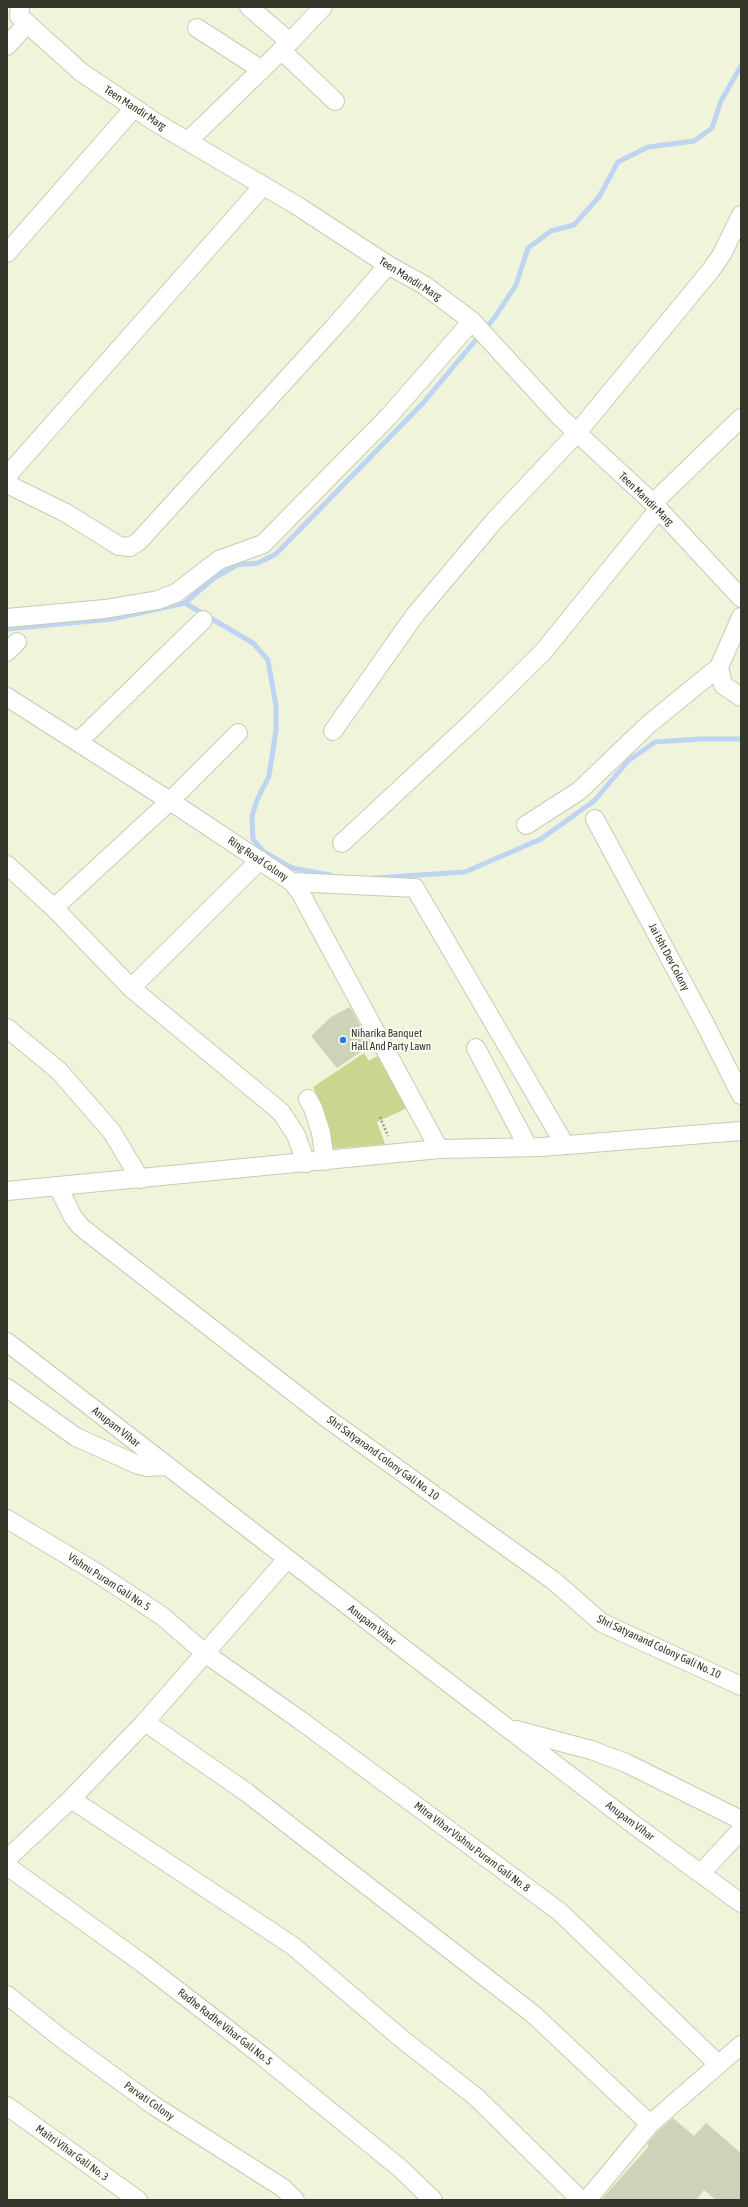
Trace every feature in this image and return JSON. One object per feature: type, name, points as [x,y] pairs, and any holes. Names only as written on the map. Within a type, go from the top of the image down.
[{"type":"street","points":[[7,46],[27,24],[19,16],[20,7]]},
{"type":"street","points":[[249,7],[335,101]]},
{"type":"street","points":[[188,141],[262,70],[323,7]]},
{"type":"street","name":"Teen Mandir Marg","points":[[27,24],[81,72],[134,108],[263,186],[388,265],[424,285],[478,327],[576,434],[656,506],[741,598]]},
{"type":"street","points":[[197,28],[262,70]]},
{"type":"street","points":[[7,252],[134,108]]},
{"type":"street","points":[[7,476],[263,186]]},
{"type":"street","points":[[333,731],[415,614],[495,520],[576,434],[711,270],[722,254],[741,215]]},
{"type":"street","points":[[7,484],[66,513],[119,546],[130,547],[139,541],[335,326],[388,265]]},
{"type":"street","points":[[7,618],[105,609],[158,600],[176,593],[219,560],[263,544],[478,327]]},
{"type":"street","points":[[342,844],[472,722],[543,652],[656,506],[741,418]]},
{"type":"street","points":[[526,825],[579,791],[649,724],[719,666],[741,617]]},
{"type":"street","points":[[78,742],[202,620]]},
{"type":"street","points":[[719,666],[723,685],[741,697]]},
{"type":"street","name":"Ring Road Colony","points":[[7,697],[170,801],[292,882],[300,892],[439,1149]]},
{"type":"street","points":[[54,908],[170,801],[238,733]]},
{"type":"street","name":"Jai Isht Dev Colony","points":[[595,819],[704,1022],[741,1095]]},
{"type":"street","points":[[131,988],[260,860]]},
{"type":"street","points":[[7,865],[54,908],[131,988],[280,1112],[296,1135],[306,1163]]},
{"type":"street","points":[[292,882],[415,888],[565,1145]]},
{"type":"street","points":[[7,1028],[59,1071],[112,1132],[140,1179]]},
{"type":"street","points":[[476,1048],[528,1147]]},
{"type":"street","points":[[308,1099],[313,1108],[321,1133],[325,1161]]},
{"type":"street","points":[[7,1191],[439,1149],[565,1145],[741,1131]]},
{"type":"street","name":"Shri Satyanand Colony Gali No. 10","points":[[58,1187],[73,1217],[81,1227],[328,1419],[554,1581],[602,1623],[741,1686]]},
{"type":"street","name":"Anupam Vihar","points":[[7,1342],[287,1559],[741,1903]]},
{"type":"street","points":[[7,1388],[76,1437],[136,1464],[147,1467],[166,1466]]},
{"type":"street","name":"Vishnu Puram Gali No. 5","points":[[7,1519],[94,1571],[162,1616],[206,1654]]},
{"type":"street","points":[[7,1859],[71,1799],[145,1722],[206,1654],[287,1559]]},
{"type":"street","name":"Mitra Vihar Vishnu Puram Gali No. 8","points":[[206,1654],[338,1748],[560,1912],[718,2064]]},
{"type":"street","points":[[145,1722],[246,1792],[533,2014],[650,2124]]},
{"type":"street","points":[[510,1728],[591,1750],[626,1762],[741,1820]]},
{"type":"street","points":[[71,1799],[293,1946],[402,2039],[476,2097],[581,2200]]},
{"type":"street","points":[[701,1873],[741,1830]]},
{"type":"street","name":"Radhe Radhe Vihar Gali No. 5","points":[[7,1866],[142,1963],[261,2055],[400,2169],[434,2200]]},
{"type":"street","name":"Parvati Colony","points":[[7,1995],[61,2038],[153,2105],[283,2188],[295,2200]]},
{"type":"street","points":[[587,2200],[650,2124],[718,2064],[741,2046]]},
{"type":"street","name":"Maitri Vihar Gali No. 3","points":[[7,2106],[138,2200]]},
{"type":"green space","points":[[364,1053],[369,1061],[379,1055],[407,1108],[377,1122],[385,1144],[329,1149],[323,1121],[327,1119],[313,1087]]},
{"type":"building","name":"Niharika Banquet Hall And Party Lawn","points":[[350,1007],[371,1045],[337,1068],[311,1036],[331,1017]]},
{"type":"building","points":[[673,2118],[694,2136],[706,2123],[741,2153],[741,2200],[716,2200],[704,2190],[696,2200],[601,2200],[649,2146],[647,2144],[658,2131]]},
{"type":"waterway","points":[[185,603],[214,578],[237,565],[258,563],[276,554],[423,403],[495,317],[516,285],[528,248],[551,231],[574,225],[599,197],[618,162],[648,147],[694,141],[712,128],[721,101],[741,66]]},
{"type":"waterway","points":[[7,629],[112,619],[185,603],[253,643],[268,660],[276,706],[276,730],[269,776],[257,800],[252,816],[253,839],[264,852],[292,868],[330,875]]},
{"type":"waterway","points":[[374,878],[465,872],[541,839],[594,801],[628,761],[655,742],[701,739],[741,739]]},
{"type":"place","name":"Niharika Banquet Hall And Party Lawn","points":[[343,1040]]}]
